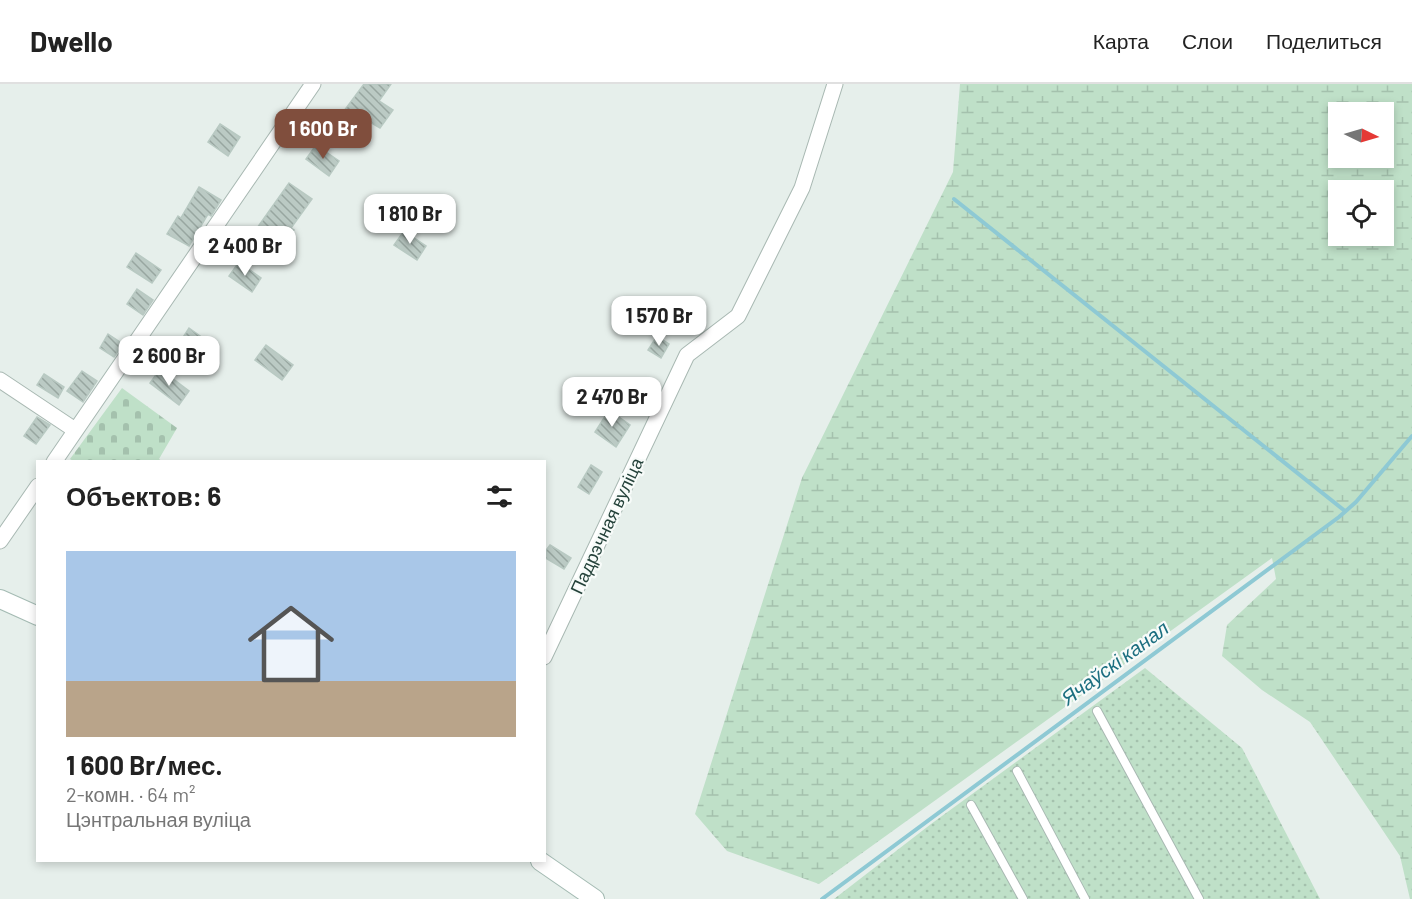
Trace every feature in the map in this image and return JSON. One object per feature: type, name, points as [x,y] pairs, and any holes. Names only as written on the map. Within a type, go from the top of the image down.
[{"type":"main road","points":[[0,599],[36,615]]},
{"type":"main road","points":[[541,862],[595,899]]},
{"type":"street","points":[[55,460],[313,84]]},
{"type":"street","name":"Падрэчная вуліца","points":[[546,653],[687,355],[738,316],[802,188],[835,84]]},
{"type":"street","points":[[0,380],[75,430]]},
{"type":"street","points":[[0,541],[36,489]]},
{"type":"lane","points":[[1097,711],[1199,899]]},
{"type":"lane","points":[[1017,771],[1085,899]]},
{"type":"lane","points":[[970,805],[1023,899]]},
{"type":"green space","points":[[960,84],[1412,84],[1412,899],[1410,899],[1400,856],[1310,722],[1262,690],[1222,656],[1227,625],[1276,579],[1272,558],[819,884],[727,851],[695,814],[802,478],[953,172]]},
{"type":"green space","points":[[122,388],[177,428],[160,460],[70,459]]},
{"type":"green space","points":[[1145,668],[1242,748],[1320,899],[834,899],[931,824]]},
{"type":"building","points":[[364,84],[391,84],[379,101],[393,110],[380,128],[370,122],[355,144],[332,127]]},
{"type":"building","points":[[220,124],[240,137],[228,156],[208,142]]},
{"type":"building","points":[[316,145],[339,161],[329,176],[306,159]]},
{"type":"building","points":[[289,183],[312,199],[291,228],[294,230],[283,246],[257,228]]},
{"type":"building","points":[[199,187],[221,200],[211,216],[208,214],[189,246],[167,234],[178,216],[181,218]]},
{"type":"building","points":[[404,231],[426,246],[417,260],[394,245]]},
{"type":"building","points":[[136,253],[161,270],[152,283],[127,267]]},
{"type":"building","points":[[239,262],[261,278],[252,292],[229,276]]},
{"type":"building","points":[[137,289],[153,300],[143,315],[127,304]]},
{"type":"building","points":[[189,328],[214,346],[205,359],[180,342]]},
{"type":"building","points":[[108,334],[123,344],[114,357],[100,348]]},
{"type":"building","points":[[657,336],[669,344],[661,358],[648,350]]},
{"type":"building","points":[[266,345],[293,365],[282,380],[255,360]]},
{"type":"building","points":[[160,369],[189,391],[179,405],[150,383]]},
{"type":"building","points":[[82,371],[97,381],[83,402],[67,391]]},
{"type":"building","points":[[44,374],[64,387],[58,398],[37,385]]},
{"type":"building","points":[[609,410],[630,425],[616,447],[595,432]]},
{"type":"building","points":[[37,417],[50,425],[36,444],[24,436]]},
{"type":"building","points":[[591,465],[602,472],[589,494],[578,487]]},
{"type":"building","points":[[550,545],[571,558],[564,569],[546,558],[546,550]]},
{"type":"waterway","points":[[954,199],[1345,511]]},
{"type":"waterway","name":"Ячаўскі канал","points":[[822,899],[1339,517],[1356,502],[1412,436]]}]
